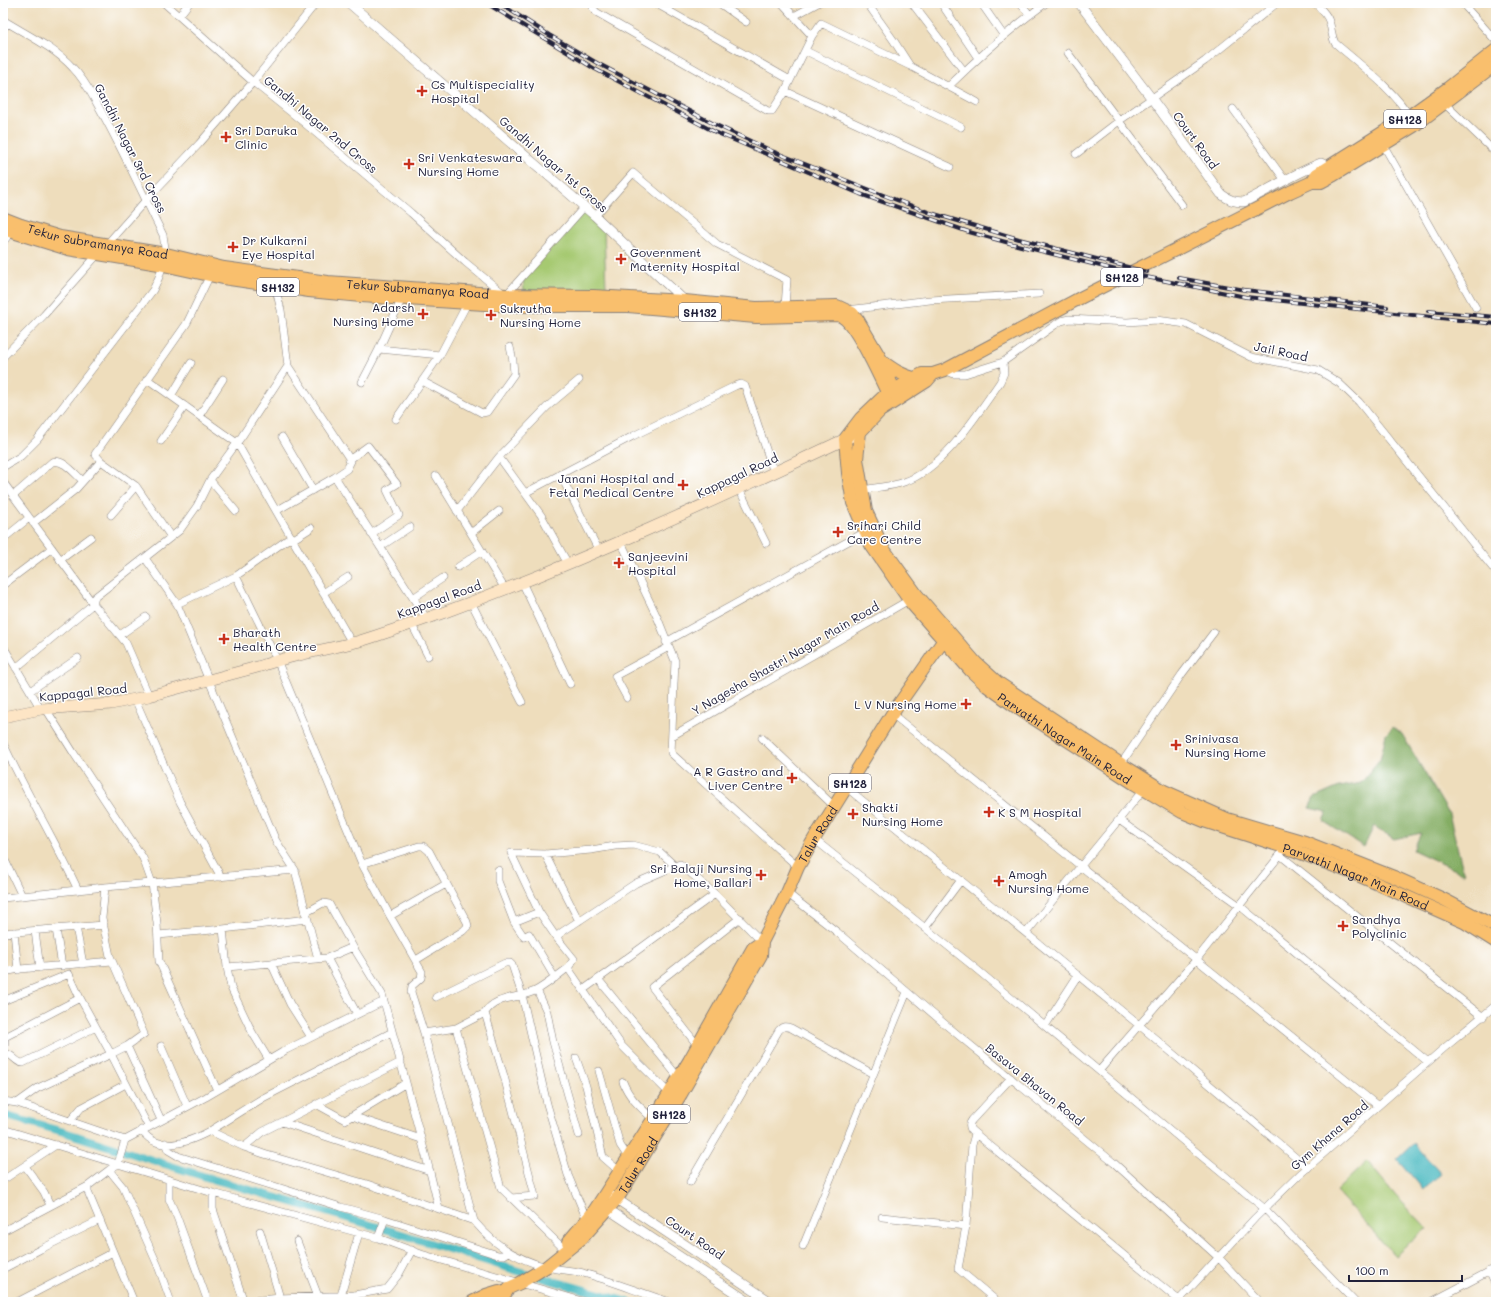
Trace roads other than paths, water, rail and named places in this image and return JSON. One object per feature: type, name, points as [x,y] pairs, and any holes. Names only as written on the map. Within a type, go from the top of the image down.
[{"type":"main road","name":"SH128","points":[[860,432],[893,396],[914,378],[922,374],[933,374],[945,370],[1082,296],[1312,182],[1321,182],[1384,146],[1448,88],[1496,50]]},
{"type":"main road","name":"SH128","points":[[1312,182],[1316,174],[1445,104],[1496,64]]},
{"type":"main road","name":"Tekur Subramanya Road","points":[[3,218],[60,237],[106,244],[165,260],[328,282],[472,292],[506,300],[628,306],[768,318],[833,314],[841,315],[846,319],[860,340],[893,396]]},
{"type":"main road","name":"SH132","points":[[7,231],[53,246],[98,254],[165,260],[210,275],[276,286],[360,296],[464,303]]},
{"type":"main road","name":"Tekur Subramanya Road","points":[[464,303],[593,296],[685,301],[756,308],[785,306],[832,306],[847,310]]},
{"type":"main road","points":[[846,439],[860,418],[893,396],[882,361],[858,320],[847,310]]},
{"type":"main road","points":[[882,361],[904,376],[914,378]]},
{"type":"main road","name":"SH128","points":[[893,396],[927,381],[933,374]]},
{"type":"main road","points":[[860,432],[857,459],[866,511],[884,548],[946,636]]},
{"type":"main road","name":"Kappagal Road","points":[[3,717],[43,709],[111,704],[135,699],[261,666],[277,660],[352,643],[471,602],[621,542],[774,473],[860,432]]},
{"type":"main road","name":"Parvathi Nagar Main Road","points":[[846,439],[848,473],[853,503],[871,546],[909,600],[997,682],[1164,791],[1286,846],[1360,876],[1464,922],[1496,942]]},
{"type":"main road","name":"Parvathi Nagar Main Road","points":[[946,636],[987,686],[1016,707],[1182,812],[1204,821],[1286,846],[1305,842],[1443,898],[1496,927]]},
{"type":"main road","name":"Talur Road","points":[[472,1302],[486,1295],[515,1285],[546,1267],[582,1238],[681,1094],[761,955],[762,942],[787,893],[798,867],[814,839],[892,714],[946,636]]},
{"type":"main road","name":"Talur Road","points":[[611,1196],[619,1172],[679,1078],[753,948],[762,942]]},
{"type":"main road","name":"Talur Road","points":[[546,1267],[587,1220],[603,1206]]},
{"type":"main road","name":"Talur Road","points":[[490,1302],[505,1294],[515,1285]]},
{"type":"street","name":"Gandhi Nagar 2nd Cross","points":[[164,3],[253,82],[411,213],[506,300]]},
{"type":"street","points":[[178,16],[189,3]]},
{"type":"street","points":[[5,352],[44,315],[106,244],[199,144],[253,82],[316,3]]},
{"type":"street","name":"Gandhi Nagar 1st Cross","points":[[349,3],[585,206],[696,312]]},
{"type":"street","points":[[593,3],[593,8],[596,12],[768,111],[772,111],[785,91],[806,51],[812,36],[821,23],[910,66],[977,102]]},
{"type":"street","points":[[655,3],[790,80]]},
{"type":"street","points":[[719,3],[746,22]]},
{"type":"street","points":[[782,3],[812,36]]},
{"type":"street","points":[[794,16],[818,3]]},
{"type":"street","points":[[867,3],[910,66]]},
{"type":"street","points":[[912,3],[964,71]]},
{"type":"street","points":[[941,3],[978,58]]},
{"type":"street","points":[[981,3],[1004,36]]},
{"type":"street","points":[[1020,3],[1030,15]]},
{"type":"street","points":[[949,86],[978,58],[1046,3]]},
{"type":"street","name":"Court Road","points":[[1079,3],[1152,99],[1221,194],[1229,200],[1244,202],[1284,179],[1321,164],[1329,167]]},
{"type":"street","points":[[1076,154],[1205,61],[1277,3]]},
{"type":"street","points":[[1315,3],[1326,15],[1329,21],[1335,43],[1387,89],[1401,104],[1412,121]]},
{"type":"street","points":[[1462,3],[1496,41]]},
{"type":"street","points":[[3,29],[5,22]]},
{"type":"street","name":"Gandhi Nagar 3rd Cross","points":[[5,22],[26,32],[55,52],[74,69],[85,83],[108,124],[163,235],[165,260]]},
{"type":"street","points":[[806,51],[961,127]]},
{"type":"street","points":[[1068,53],[1182,205]]},
{"type":"street","points":[[785,91],[950,167]]},
{"type":"street","points":[[1445,104],[1496,153]]},
{"type":"street","points":[[1233,109],[1284,179]]},
{"type":"street","points":[[1384,146],[1476,308]]},
{"type":"street","points":[[595,216],[633,173],[717,244],[786,280],[785,306]]},
{"type":"street","points":[[506,300],[585,206]]},
{"type":"street","points":[[3,242],[7,231]]},
{"type":"street","points":[[3,467],[21,456],[37,440],[153,290],[165,260]]},
{"type":"street","points":[[172,537],[136,486],[101,461],[95,454],[187,323],[210,275]]},
{"type":"street","points":[[276,286],[281,310],[288,366],[350,461],[347,468],[335,477],[276,511]]},
{"type":"street","points":[[396,419],[440,355],[464,303],[472,292]]},
{"type":"street","points":[[847,310],[930,300],[1039,294]]},
{"type":"street","points":[[362,382],[402,298]]},
{"type":"street","name":"Jail Road","points":[[945,370],[954,374],[965,374],[1003,362],[1061,321],[1068,319],[1127,322],[1157,320],[1186,324],[1251,357],[1318,370],[1339,383],[1359,402],[1496,572]]},
{"type":"street","points":[[422,381],[482,413],[487,412],[514,374],[510,347]]},
{"type":"street","points":[[379,349],[440,355]]},
{"type":"street","points":[[862,490],[904,482],[927,469],[943,456],[960,437],[1000,382],[1004,373],[1003,362]]},
{"type":"street","points":[[171,396],[191,363]]},
{"type":"street","points":[[16,668],[93,604],[94,597],[180,530],[197,506],[210,480],[237,443],[288,366]]},
{"type":"street","points":[[147,379],[237,443],[352,643]]},
{"type":"street","points":[[199,416],[222,379]]},
{"type":"street","points":[[457,511],[499,458],[547,407],[579,380]]},
{"type":"street","points":[[525,493],[633,436],[734,386],[741,384],[745,386],[774,473]]},
{"type":"street","points":[[160,441],[185,406]]},
{"type":"street","points":[[282,437],[313,490]]},
{"type":"street","points":[[349,460],[368,446],[397,484],[386,490],[400,515],[371,534]]},
{"type":"street","points":[[499,458],[541,515],[568,564]]},
{"type":"street","points":[[13,496],[56,460],[62,462],[83,482]]},
{"type":"street","points":[[3,539],[76,488],[101,461]]},
{"type":"street","points":[[560,474],[599,551]]},
{"type":"street","points":[[436,476],[505,589]]},
{"type":"street","points":[[335,477],[426,618]]},
{"type":"street","points":[[210,480],[236,511]]},
{"type":"street","points":[[3,482],[6,491],[13,496],[93,604],[126,643],[148,696]]},
{"type":"street","points":[[112,515],[136,486]]},
{"type":"street","points":[[739,489],[766,543]]},
{"type":"street","points":[[471,534],[499,512]]},
{"type":"street","points":[[380,547],[410,527]]},
{"type":"street","points":[[178,604],[236,576],[292,538],[311,528]]},
{"type":"street","points":[[627,698],[615,676],[667,644],[865,532]]},
{"type":"street","points":[[60,560],[91,537]]},
{"type":"street","points":[[621,542],[658,619],[675,661],[671,752],[798,867]]},
{"type":"street","points":[[3,585],[52,548]]},
{"type":"street","points":[[458,567],[482,551]]},
{"type":"street","points":[[145,558],[178,604],[208,680],[276,841],[295,870],[318,958]]},
{"type":"street","points":[[236,576],[277,660],[362,864],[423,975],[412,986],[411,992],[424,1032],[474,1221],[485,1234],[500,1247],[518,1256],[546,1267],[583,1273],[670,1302]]},
{"type":"street","points":[[323,593],[348,578]]},
{"type":"street","points":[[413,598],[443,578]]},
{"type":"street","points":[[522,582],[570,684]]},
{"type":"street","name":"Y Nagesha Shastri Nagar Main Road","points":[[672,736],[909,600]]},
{"type":"street","points":[[471,602],[522,702]]},
{"type":"street","points":[[120,635],[146,617]]},
{"type":"street","points":[[411,623],[428,656]]},
{"type":"street","points":[[1121,764],[1182,674],[1214,632]]},
{"type":"street","points":[[3,646],[30,691],[73,752],[143,858],[152,883],[160,961],[217,1090]]},
{"type":"street","points":[[30,691],[78,658]]},
{"type":"street","points":[[135,699],[180,802],[221,877]]},
{"type":"street","points":[[892,714],[1378,1106]]},
{"type":"street","points":[[762,738],[835,807]]},
{"type":"street","points":[[3,743],[78,890]]},
{"type":"street","points":[[847,788],[1139,1025],[1308,1168]]},
{"type":"street","points":[[1026,933],[1144,789]]},
{"type":"street","points":[[1119,820],[1240,906],[1428,1062]]},
{"type":"street","points":[[814,839],[1045,1026],[1265,1209],[1355,1302]]},
{"type":"street","points":[[424,1032],[456,1028],[485,1013],[488,1006],[537,990],[568,968],[574,959],[539,912],[511,853],[545,854],[634,845],[660,852],[675,866]]},
{"type":"street","points":[[362,864],[420,846],[423,846],[429,851],[468,926],[463,931],[416,960]]},
{"type":"street","points":[[1098,1071],[1196,960],[1286,846],[1482,1016]]},
{"type":"street","points":[[545,854],[579,921]]},
{"type":"street","points":[[3,856],[22,896]]},
{"type":"street","points":[[556,936],[636,883],[680,864],[716,894],[762,942]]},
{"type":"street","points":[[3,898],[105,887],[295,870]]},
{"type":"street","points":[[498,870],[498,881],[514,922],[524,937],[529,934],[555,978]]},
{"type":"street","points":[[925,928],[961,880]]},
{"type":"street","points":[[390,916],[446,884]]},
{"type":"street","points":[[17,1103],[38,1088],[127,1046],[144,1034],[112,961],[102,918],[105,887]]},
{"type":"street","name":"Basava Bhavan Road","points":[[787,893],[837,932],[907,992],[1114,1163],[1219,1258],[1260,1302]]},
{"type":"street","points":[[583,990],[716,894]]},
{"type":"street","points":[[158,935],[223,929],[306,916],[323,902],[329,904],[382,994],[439,1209]]},
{"type":"street","points":[[514,922],[539,912]]},
{"type":"street","points":[[698,1046],[652,987],[740,918]]},
{"type":"street","points":[[3,933],[104,925]]},
{"type":"street","points":[[76,927],[83,964]]},
{"type":"street","points":[[56,929],[64,965],[148,1126]]},
{"type":"street","points":[[223,929],[231,988],[252,1032],[270,1060]]},
{"type":"street","points":[[35,931],[40,968]]},
{"type":"street","points":[[14,932],[18,970]]},
{"type":"street","points":[[227,967],[327,958],[353,947]]},
{"type":"street","points":[[327,958],[357,1014]]},
{"type":"street","points":[[3,972],[112,961]]},
{"type":"street","points":[[436,997],[508,962],[512,965],[522,995],[547,1104],[568,1175],[587,1220]]},
{"type":"street","points":[[271,963],[290,1004],[311,1037]]},
{"type":"street","points":[[568,968],[622,1046],[669,1093]]},
{"type":"street","points":[[3,1001],[69,974]]},
{"type":"street","points":[[1045,1026],[1078,975]]},
{"type":"street","points":[[598,979],[679,1078]]},
{"type":"street","points":[[537,990],[547,1012],[553,1042],[579,1135]]},
{"type":"street","points":[[803,1246],[907,992]]},
{"type":"street","points":[[3,1067],[3,1053],[6,1037],[80,998]]},
{"type":"street","points":[[3,1231],[88,1186],[118,1164],[125,1140],[141,1130],[217,1090],[311,1037],[384,1001]]},
{"type":"street","name":"Gym Khana Road","points":[[1183,1300],[1187,1293],[1265,1209],[1308,1168],[1428,1062],[1496,1005]]},
{"type":"street","points":[[485,1013],[504,1076],[535,1196],[511,1198]]},
{"type":"street","points":[[3,1053],[11,1054],[19,1062],[23,1063],[96,1026]]},
{"type":"street","points":[[690,1182],[782,1027],[786,1026],[790,1028],[873,1074]]},
{"type":"street","points":[[456,1028],[501,1188],[563,1248]]},
{"type":"street","points":[[141,1130],[152,1141],[165,1144],[189,1141],[210,1131],[263,1098],[392,1032]]},
{"type":"street","points":[[127,1046],[161,1120]]},
{"type":"street","points":[[160,1046],[187,1106]]},
{"type":"street","points":[[576,1058],[586,1086],[603,1157],[619,1172]]},
{"type":"street","points":[[244,1147],[262,1132],[400,1062]]},
{"type":"street","points":[[599,1071],[620,1145],[628,1157]]},
{"type":"street","points":[[1011,1078],[969,1123],[969,1127],[975,1134],[1175,1297],[1183,1300]]},
{"type":"street","points":[[623,1082],[627,1091],[637,1105],[653,1119]]},
{"type":"street","points":[[70,1121],[81,1108],[126,1084]]},
{"type":"street","points":[[316,1104],[345,1120],[406,1084]]},
{"type":"street","points":[[3,1101],[17,1103],[125,1140]]},
{"type":"street","points":[[352,1116],[421,1139]]},
{"type":"street","points":[[282,1122],[430,1171]]},
{"type":"street","points":[[3,1129],[213,1193],[359,1233],[379,1237],[412,1250],[515,1285],[585,1302]]},
{"type":"street","points":[[210,1131],[244,1147],[264,1154],[366,1184],[474,1221]]},
{"type":"street","points":[[975,1134],[972,1145],[966,1226],[958,1270],[998,1302]]},
{"type":"street","points":[[165,1144],[168,1150],[178,1156],[341,1208],[498,1255],[504,1255],[509,1252]]},
{"type":"street","points":[[3,1180],[56,1145]]},
{"type":"street","points":[[25,1166],[44,1192],[50,1205]]},
{"type":"street","points":[[109,1170],[123,1186],[158,1266],[171,1302]]},
{"type":"street","points":[[169,1180],[169,1199],[208,1302]]},
{"type":"street","points":[[88,1186],[88,1192],[134,1302]]},
{"type":"street","points":[[213,1193],[213,1210],[243,1302],[280,1298],[354,1295],[387,1289],[399,1274],[412,1250]]},
{"type":"street","name":"Court Road","points":[[611,1196],[771,1302]]},
{"type":"street","name":"Court Road","points":[[603,1206],[749,1302]]},
{"type":"street","points":[[882,1217],[966,1226]]},
{"type":"street","points":[[3,1269],[100,1220]]},
{"type":"street","points":[[379,1237],[384,1221]]},
{"type":"street","points":[[260,1231],[280,1298]]},
{"type":"street","points":[[341,1295],[359,1233]]},
{"type":"street","points":[[297,1241],[318,1296]]},
{"type":"street","points":[[17,1302],[113,1252]]},
{"type":"street","points":[[1431,1302],[1496,1268]]},
{"type":"street","points":[[1489,1271],[1496,1286]]},
{"type":"water","points":[[1414,1143],[1441,1174],[1423,1189],[1397,1159]]},
{"type":"waterway","points":[[3,1115],[64,1132],[209,1178],[395,1232],[518,1271],[628,1302]]},
{"type":"railway","points":[[486,3],[595,69],[715,132],[860,194],[969,232],[1136,275],[1246,297],[1496,324]]},
{"type":"railway","points":[[499,3],[597,63],[716,125],[772,151],[931,213],[1019,239],[1147,272]]},
{"type":"railway","points":[[1179,278],[1245,290],[1387,307]]},
{"type":"railway","points":[[1428,311],[1496,317]]},
{"type":"place","name":"Cs Multispeciality Hospital","points":[[422,91]]},
{"type":"place","name":"Sri Daruka Clinic","points":[[226,137]]},
{"type":"place","name":"Sri Venkateswara Nursing Home","points":[[409,164]]},
{"type":"place","name":"Dr Kulkarni Eye Hospital","points":[[233,247]]},
{"type":"place","name":"Government Maternity Hospital","points":[[621,259]]},
{"type":"place","name":"Adarsh Nursing Home","points":[[423,314]]},
{"type":"place","name":"Sukrutha Nursing Home","points":[[491,315]]},
{"type":"place","name":"Janani Hospital and Fetal Medical Centre","points":[[683,485]]},
{"type":"place","name":"Srihari Child Care Centre","points":[[838,532]]},
{"type":"place","name":"Sanjeevini Hospital","points":[[619,563]]},
{"type":"place","name":"Bharath Health Centre","points":[[224,639]]},
{"type":"place","name":"L V Nursing Home","points":[[966,704]]},
{"type":"place","name":"Srinivasa Nursing Home","points":[[1176,745]]},
{"type":"place","name":"A R Gastro and Liver Centre","points":[[792,778]]},
{"type":"place","name":"K S M Hospital","points":[[989,812]]},
{"type":"place","name":"Shakti Nursing Home","points":[[853,814]]},
{"type":"place","name":"Sri Balaji Nursing Home, Ballari","points":[[761,875]]},
{"type":"place","name":"Amogh Nursing Home","points":[[999,881]]},
{"type":"place","name":"Sandhya Polyclinic","points":[[1343,926]]}]
